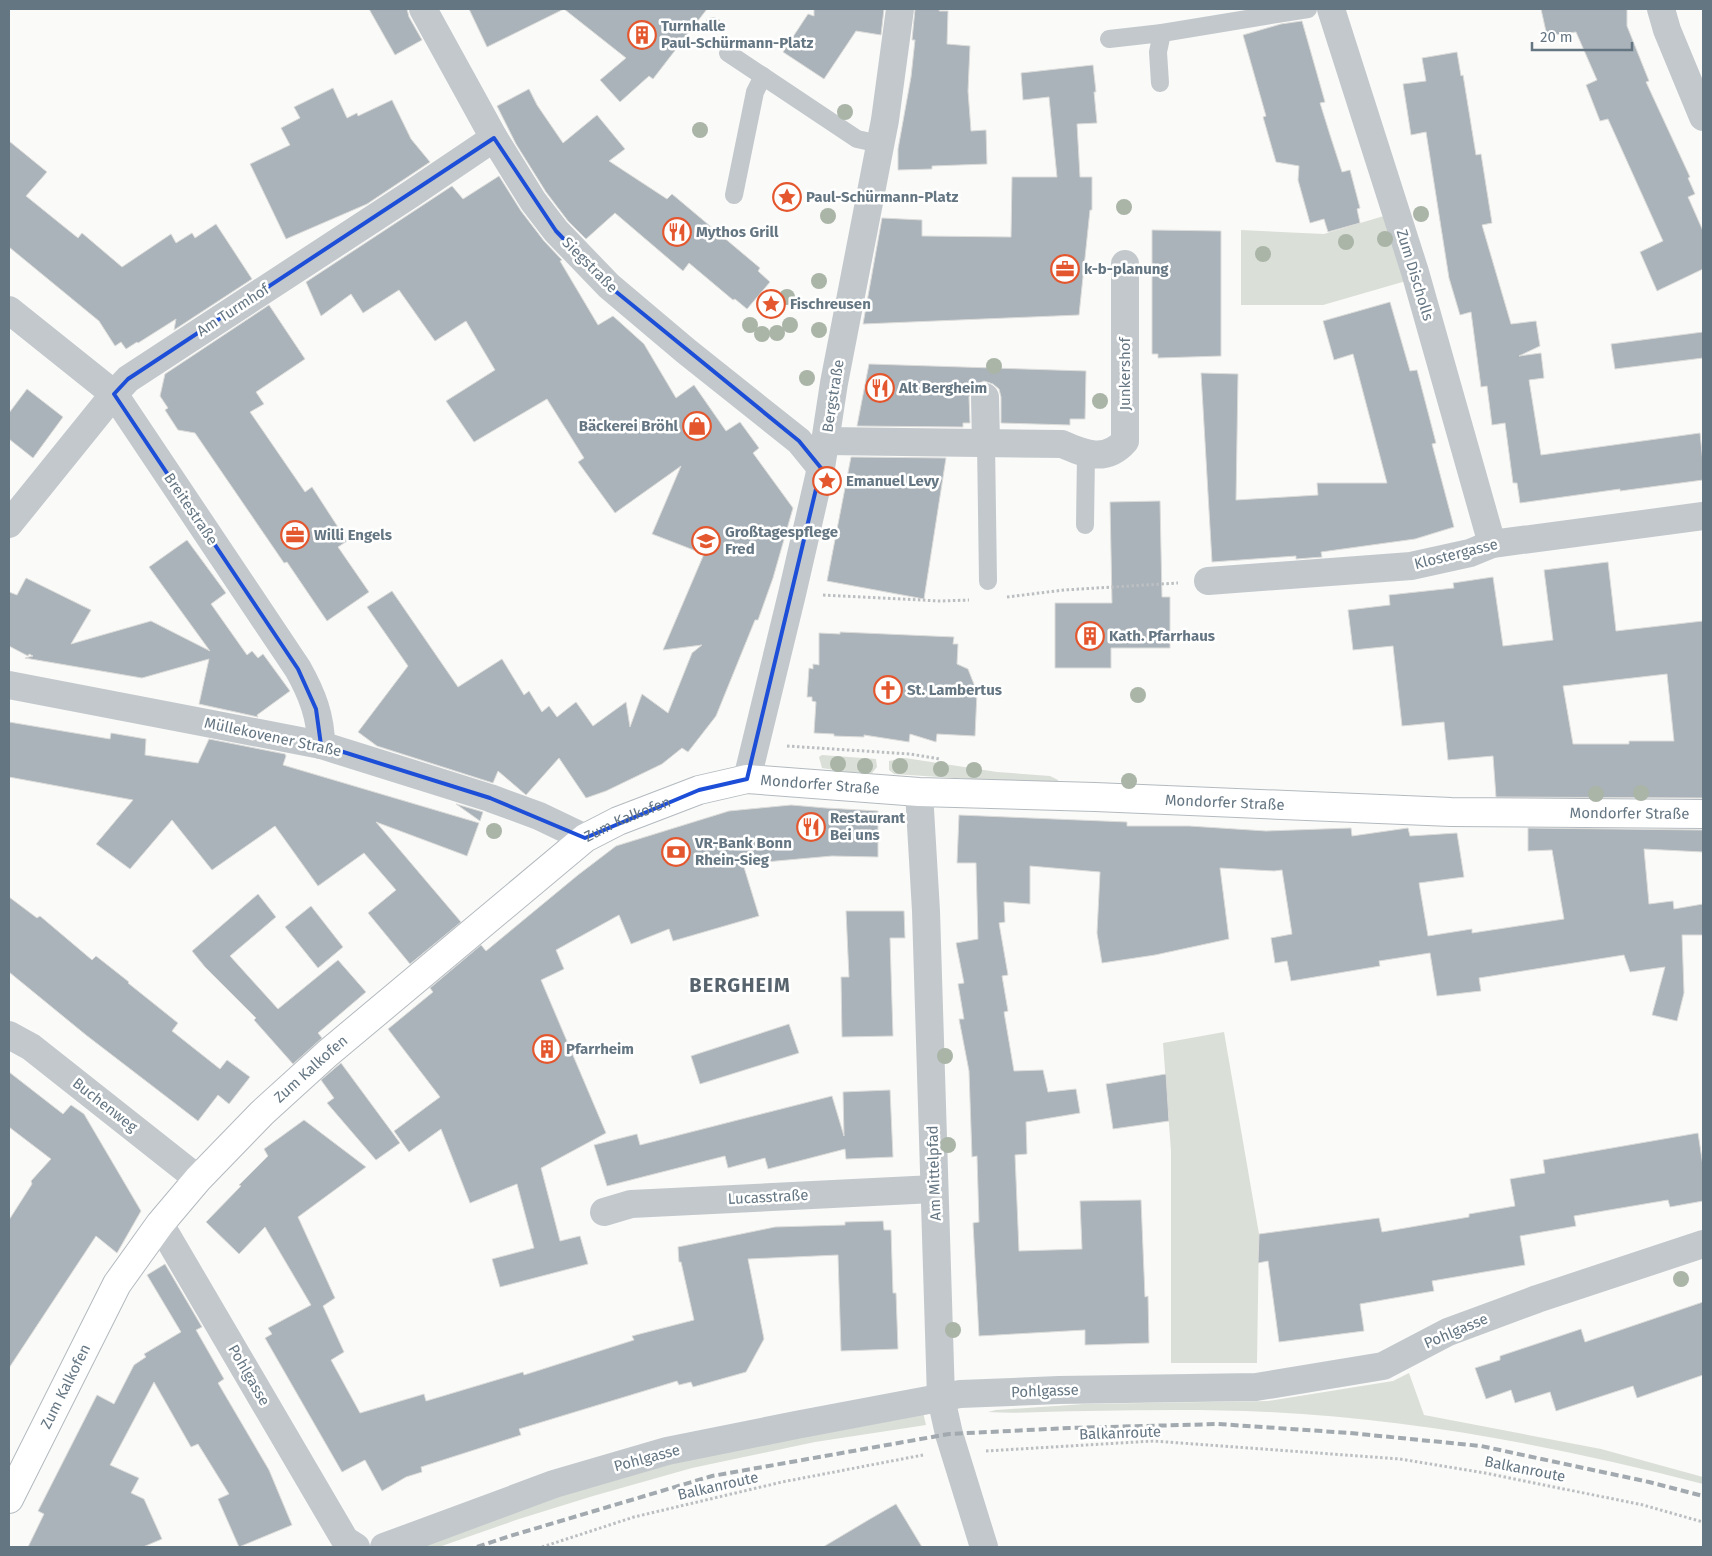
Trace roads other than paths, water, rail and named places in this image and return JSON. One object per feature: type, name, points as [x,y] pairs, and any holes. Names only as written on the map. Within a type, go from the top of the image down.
[{"type":"street","name":"Siegstraße","points":[[422,9],[494,138],[533,201],[556,231],[609,286],[686,351],[799,441],[821,468]]},
{"type":"street","name":"Bergstraße","points":[[747,779],[821,468],[836,374],[880,144],[900,9]]},
{"type":"street","name":"Zum Discholls","points":[[1331,9],[1415,272],[1492,544]]},
{"type":"street","points":[[1662,9],[1667,30],[1703,117]]},
{"type":"street","name":"Am Turmhof","points":[[9,524],[128,379],[494,138]]},
{"type":"street","name":"Junkershof","points":[[826,441],[1062,444],[1086,454],[1111,453],[1125,441],[1125,264]]},
{"type":"street","name":"Breitestraße","points":[[9,310],[114,394],[298,669],[316,709],[321,728],[321,745]]},
{"type":"street","points":[[985,397],[986,443]]},
{"type":"street","name":"Klostergasse","points":[[1208,581],[1410,566],[1470,553],[1492,544],[1703,516]]},
{"type":"street","name":"Müllekovener Straße","points":[[9,685],[321,745],[490,798],[539,816],[585,838]]},
{"type":"street","name":"Mondorfer Straße","points":[[747,779],[919,792],[1095,797],[1451,812],[1703,814]]},
{"type":"street","name":"Zum Kalkofen","points":[[9,1499],[117,1284],[160,1224],[198,1179],[262,1112],[328,1053],[585,838],[618,821],[699,790],[747,779]]},
{"type":"street","name":"Am Mittelpfad","points":[[919,792],[926,911],[941,1398],[954,1450],[984,1547]]},
{"type":"street","name":"Buchenweg","points":[[9,1035],[31,1047],[198,1179]]},
{"type":"street","name":"Lucasstraße","points":[[604,1212],[631,1204],[934,1189]]},
{"type":"street","name":"Pohlgasse","points":[[160,1224],[345,1540],[356,1547]]},
{"type":"street","name":"Pohlgasse","points":[[384,1547],[554,1484],[667,1451],[960,1394],[1059,1390],[1256,1387],[1382,1366],[1457,1329],[1537,1299],[1703,1244]]},
{"type":"lane","points":[[1109,39],[1162,33],[1308,9]]},
{"type":"lane","points":[[1160,83],[1158,52],[1162,33]]},
{"type":"lane","points":[[728,54],[857,139],[880,144]]},
{"type":"lane","points":[[734,195],[754,92],[763,76]]},
{"type":"lane","points":[[986,443],[988,581]]},
{"type":"lane","points":[[1085,524],[1086,454]]},
{"type":"railway","points":[[477,1547],[712,1476],[949,1434],[1069,1428],[1218,1424],[1350,1433],[1481,1446],[1649,1482],[1703,1496]]},
{"type":"place","name":"Turnhalle Paul-Schürmann-Platz","points":[[642,35]]},
{"type":"place","name":"Paul-Schürmann-Platz","points":[[787,197]]},
{"type":"place","name":"Mythos Grill","points":[[677,232]]},
{"type":"place","name":"k-b-planung","points":[[1065,269]]},
{"type":"place","name":"Fischreusen","points":[[771,304]]},
{"type":"place","name":"Alt Bergheim","points":[[880,388]]},
{"type":"place","name":"Bäckerei Bröhl","points":[[697,426]]},
{"type":"place","name":"Emanuel Levy","points":[[827,481]]},
{"type":"place","name":"Willi Engels","points":[[295,535]]},
{"type":"place","name":"Großtagespflege Fred","points":[[706,541]]},
{"type":"place","name":"Kath. Pfarrhaus","points":[[1090,636]]},
{"type":"place","name":"St. Lambertus","points":[[888,690]]},
{"type":"place","name":"Restaurant Bei uns","points":[[811,827]]},
{"type":"place","name":"VR-Bank Bonn Rhein-Sieg","points":[[676,852]]},
{"type":"place","name":"Pfarrheim","points":[[547,1049]]},
{"type":"district","name":"BERGHEIM","points":[[740,985]]}]
